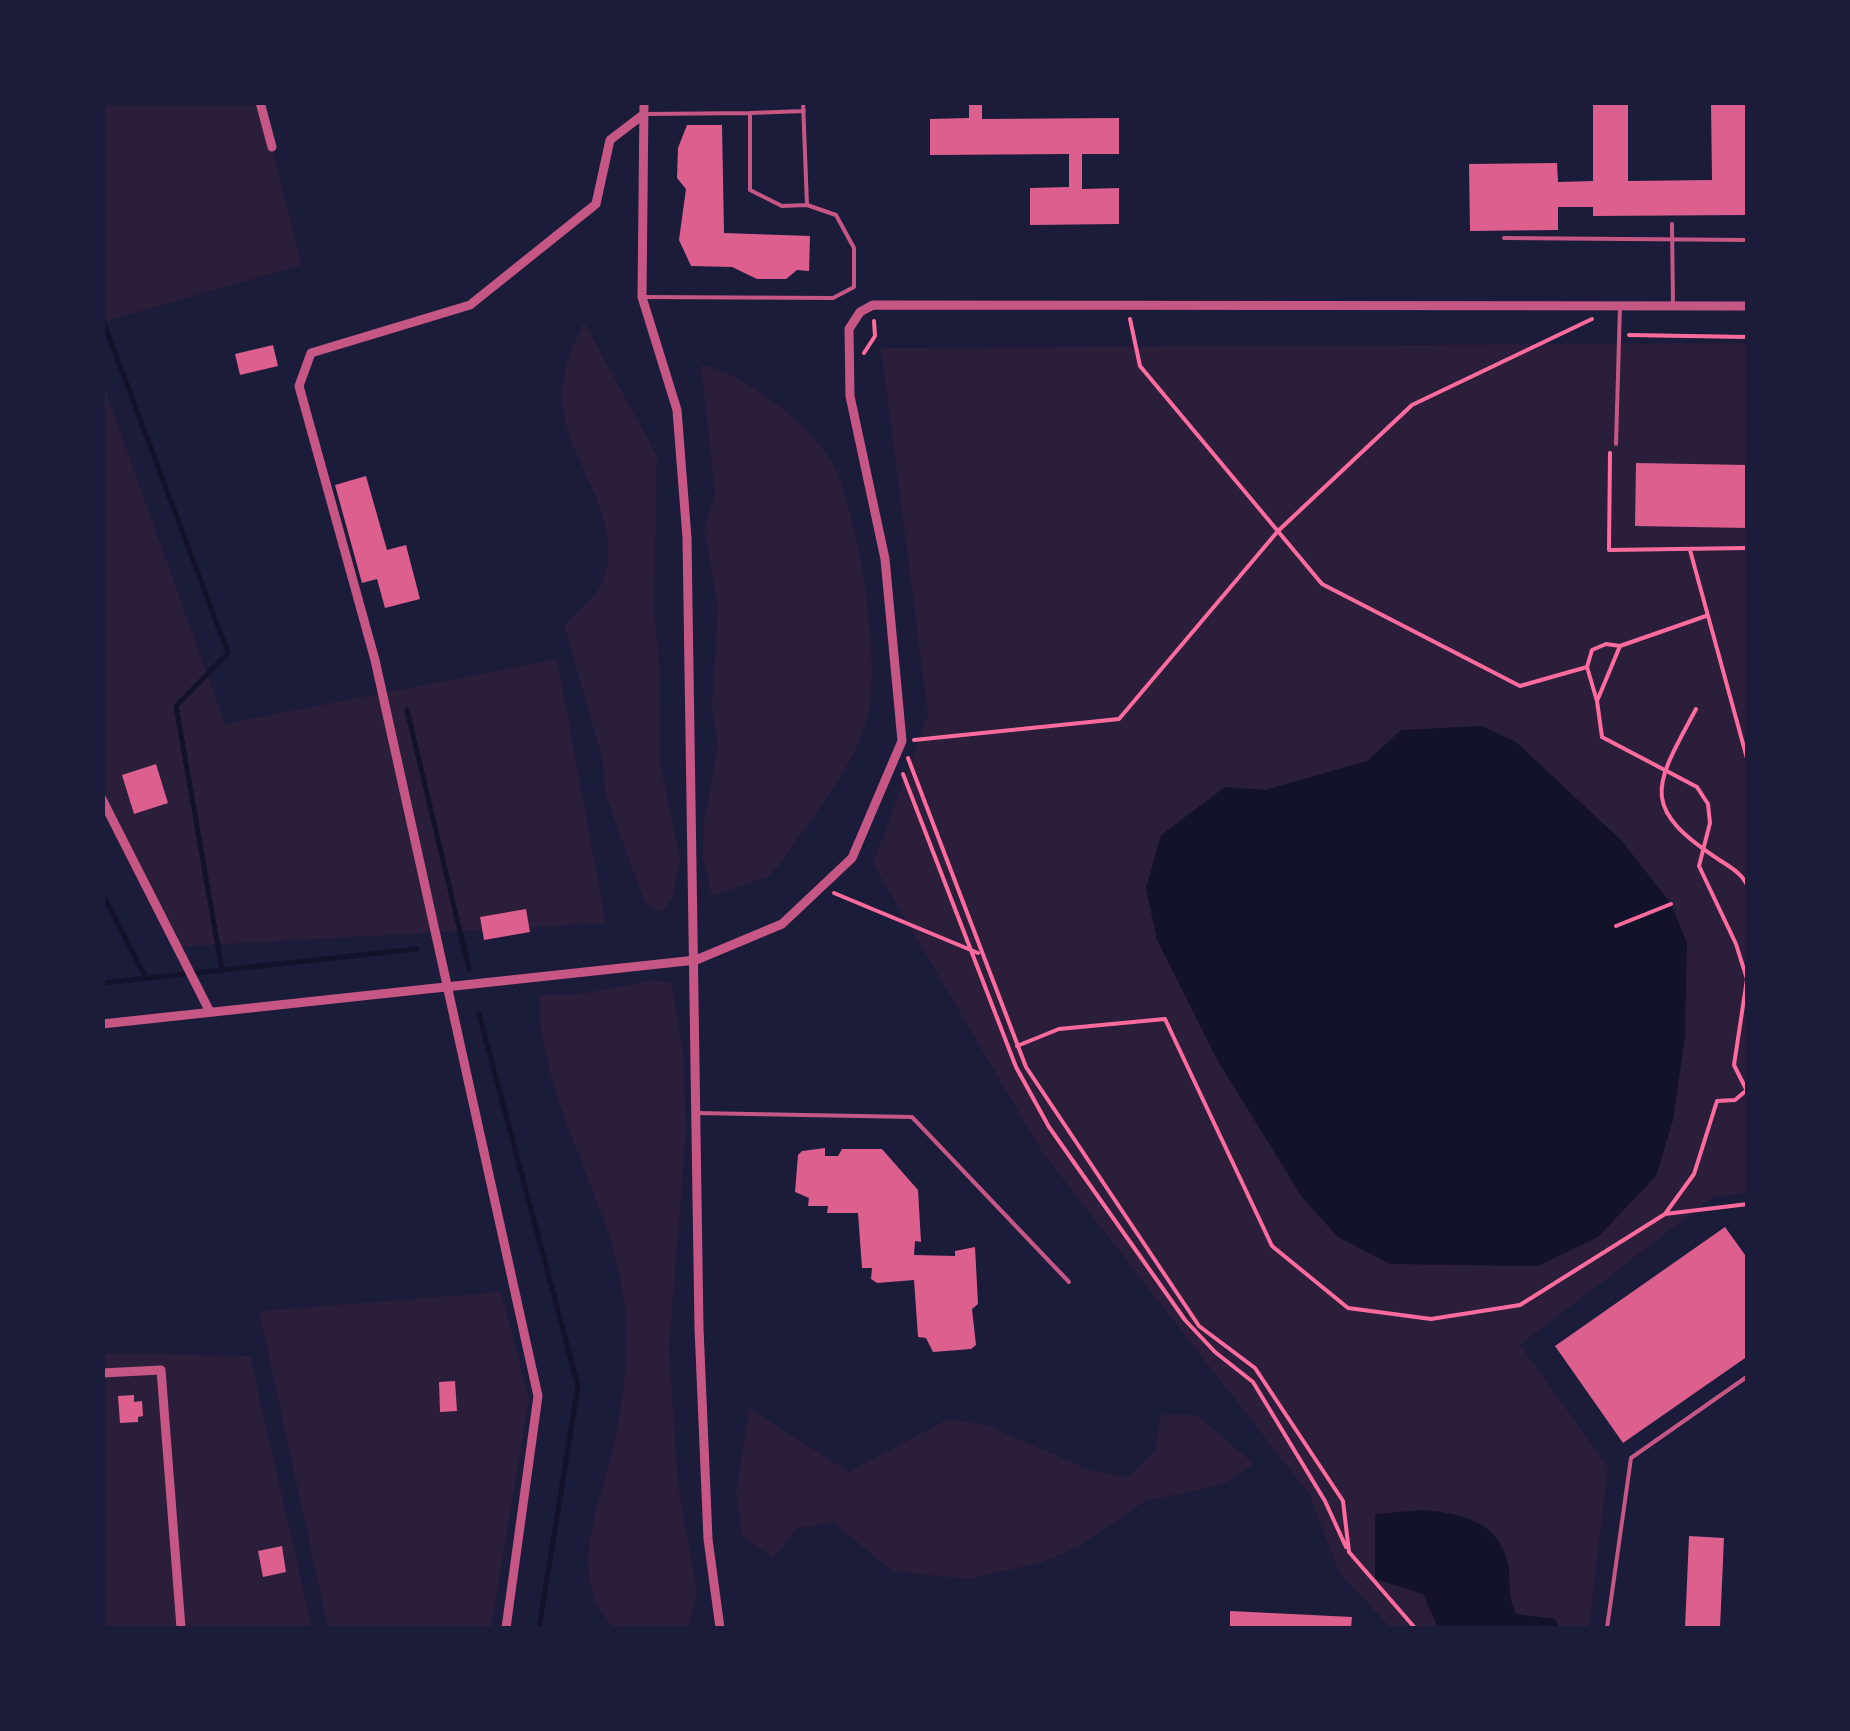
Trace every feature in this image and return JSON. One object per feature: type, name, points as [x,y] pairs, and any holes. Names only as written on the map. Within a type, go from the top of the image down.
[{"type":"street","points":[[260,102],[272,147]]},
{"type":"street","points":[[644,108],[642,297],[676,410],[685,495],[705,1496],[720,1628]]},
{"type":"street","points":[[506,1628],[538,1396],[375,660],[299,386],[310,353],[470,305],[596,204],[610,140],[644,108]]},
{"type":"street","points":[[102,1024],[696,960],[782,924],[821,888],[852,858],[902,742],[885,559],[850,396],[849,329],[860,312],[873,305],[1748,306]]},
{"type":"street","points":[[102,799],[210,1012]]},
{"type":"street","points":[[102,1373],[162,1370],[181,1628]]},
{"type":"lane","points":[[803,102],[807,205]]},
{"type":"lane","points":[[644,108],[750,113],[804,111]]},
{"type":"lane","points":[[642,297],[844,294],[854,287],[854,248],[836,214],[807,205],[782,206],[750,190],[750,113]]},
{"type":"lane","points":[[1672,224],[1673,306]]},
{"type":"lane","points":[[1504,238],[1748,240]]},
{"type":"lane","points":[[1616,444],[1620,306]]},
{"type":"lane","points":[[697,1113],[912,1117],[1069,1282]]},
{"type":"lane","points":[[1606,1628],[1632,1458],[1748,1376]]},
{"type":"path","points":[[1126,304],[1140,366],[1322,584],[1520,686],[1587,668]]},
{"type":"path","points":[[1348,1552],[1343,1501],[1255,1368],[1198,1326],[1026,1068],[902,742],[1119,719],[1278,530],[1412,405],[1620,306]]},
{"type":"path","points":[[1618,335],[1748,337]]},
{"type":"path","points":[[1610,452],[1609,550],[1748,548]]},
{"type":"path","points":[[1690,550],[1748,762]]},
{"type":"path","points":[[1017,1046],[1059,1029],[1165,1020],[1272,1246],[1348,1308],[1430,1319],[1520,1305],[1665,1214],[1694,1174],[1717,1101],[1735,1100],[1747,1089],[1734,1065],[1747,979],[1736,944],[1700,866],[1700,848],[1710,823],[1708,804],[1698,788],[1602,736],[1587,668],[1592,650],[1606,644],[1620,646],[1706,616]]},
{"type":"path","points":[[1597,701],[1620,646]]},
{"type":"path","points":[[1696,709],[1663,771],[1662,802],[1680,834],[1746,880],[1748,888]]},
{"type":"path","points":[[896,756],[1016,1068],[1049,1127],[1185,1320],[1214,1352],[1254,1382],[1325,1500],[1348,1552],[1415,1628]]},
{"type":"path","points":[[821,888],[980,954]]},
{"type":"path","points":[[1616,926],[1670,904]]},
{"type":"path","points":[[1665,1214],[1748,1204]]},
{"type":"shaded area","points":[[103,103],[260,103],[302,265],[103,322]]},
{"type":"shaded area","points":[[584,322],[657,456],[654,612],[660,669],[660,764],[680,858],[673,896],[662,912],[645,903],[606,796],[602,757],[564,625],[598,590],[608,560],[601,511],[564,414],[565,371]]},
{"type":"shaded area","points":[[1747,343],[1747,1193],[1713,1197],[1520,1345],[1608,1467],[1589,1628],[1391,1628],[1340,1574],[1309,1494],[1042,1152],[873,864],[928,715],[881,348]]},
{"type":"shaded area","points":[[701,365],[736,378],[774,402],[809,433],[832,463],[842,485],[859,550],[872,660],[868,715],[852,756],[830,793],[780,865],[767,877],[712,896],[703,860],[704,822],[718,747],[712,706],[718,607],[704,529],[715,493]]},
{"type":"shaded area","points":[[102,381],[225,724],[557,659],[606,923],[172,947],[103,814]]},
{"type":"shaded area","points":[[1482,726],[1516,742],[1622,841],[1671,904],[1687,943],[1685,1036],[1673,1120],[1656,1176],[1598,1237],[1538,1266],[1390,1264],[1338,1237],[1302,1197],[1219,1063],[1157,940],[1146,888],[1161,835],[1225,787],[1265,790],[1367,761],[1401,730]]},
{"type":"shaded area","points":[[654,980],[672,983],[684,1058],[686,1134],[669,1348],[678,1484],[697,1594],[688,1628],[618,1628],[612,1627],[594,1598],[588,1557],[620,1412],[626,1360],[625,1309],[607,1230],[551,1075],[542,1036],[539,995],[575,995]]},
{"type":"shaded area","points":[[501,1292],[529,1399],[491,1628],[328,1628],[259,1311]]},
{"type":"shaded area","points":[[103,1353],[250,1356],[312,1628],[103,1628]]},
{"type":"shaded area","points":[[749,1408],[849,1472],[948,1419],[986,1425],[1092,1471],[1128,1477],[1155,1451],[1161,1415],[1197,1415],[1254,1464],[1221,1485],[1145,1501],[1079,1546],[1043,1562],[968,1579],[892,1571],[834,1523],[797,1528],[773,1559],[742,1535],[736,1495]]},
{"type":"shaded area","points":[[1424,1510],[1463,1517],[1485,1527],[1502,1546],[1511,1601],[1517,1614],[1555,1619],[1560,1628],[1438,1628],[1423,1594],[1375,1579],[1375,1514]]},
{"type":"building","points":[[969,102],[982,102],[982,119],[1119,118],[1119,154],[1082,154],[1082,189],[1119,188],[1119,224],[1030,225],[1030,188],[1069,187],[1069,154],[930,155],[930,119],[969,118]]},
{"type":"building","points":[[1593,102],[1628,102],[1628,181],[1712,180],[1711,102],[1747,102],[1748,215],[1593,216],[1593,207],[1558,207],[1558,230],[1470,231],[1469,164],[1557,163],[1558,182],[1593,181]]},
{"type":"building","points":[[687,125],[722,125],[724,233],[810,236],[809,271],[797,270],[786,279],[757,279],[732,267],[691,266],[679,240],[686,189],[677,178],[678,148]]},
{"type":"building","points":[[273,345],[278,366],[240,375],[235,354]]},
{"type":"building","points":[[1636,463],[1748,465],[1748,528],[1635,526]]},
{"type":"building","points":[[366,476],[387,550],[406,545],[420,599],[385,608],[377,579],[362,583],[335,485]]},
{"type":"building","points":[[156,764],[168,803],[134,814],[122,775]]},
{"type":"building","points":[[526,909],[530,932],[484,940],[480,917]]},
{"type":"building","points":[[825,1148],[825,1156],[838,1156],[842,1149],[882,1149],[918,1190],[921,1242],[915,1241],[914,1255],[955,1256],[955,1251],[975,1247],[978,1304],[972,1309],[976,1345],[971,1349],[933,1352],[926,1338],[918,1337],[914,1280],[877,1283],[871,1279],[872,1268],[862,1268],[858,1213],[827,1213],[828,1206],[808,1206],[809,1198],[795,1192],[798,1155]]},
{"type":"building","points":[[1725,1227],[1748,1259],[1748,1356],[1623,1443],[1555,1346]]},
{"type":"building","points":[[455,1381],[457,1411],[440,1412],[439,1382]]},
{"type":"building","points":[[134,1395],[134,1402],[142,1401],[143,1416],[138,1417],[138,1422],[120,1423],[118,1396]]},
{"type":"building","points":[[1689,1536],[1724,1538],[1720,1628],[1685,1628]]},
{"type":"building","points":[[282,1546],[286,1572],[263,1577],[258,1551]]},
{"type":"building","points":[[1230,1611],[1352,1617],[1351,1628],[1230,1628]]},
{"type":"waterway","points":[[102,318],[228,653],[176,706],[222,970]]},
{"type":"waterway","points":[[407,710],[469,969]]},
{"type":"waterway","points":[[102,893],[146,978]]},
{"type":"waterway","points":[[102,983],[417,949]]},
{"type":"waterway","points":[[479,1014],[578,1386],[539,1628]]}]
